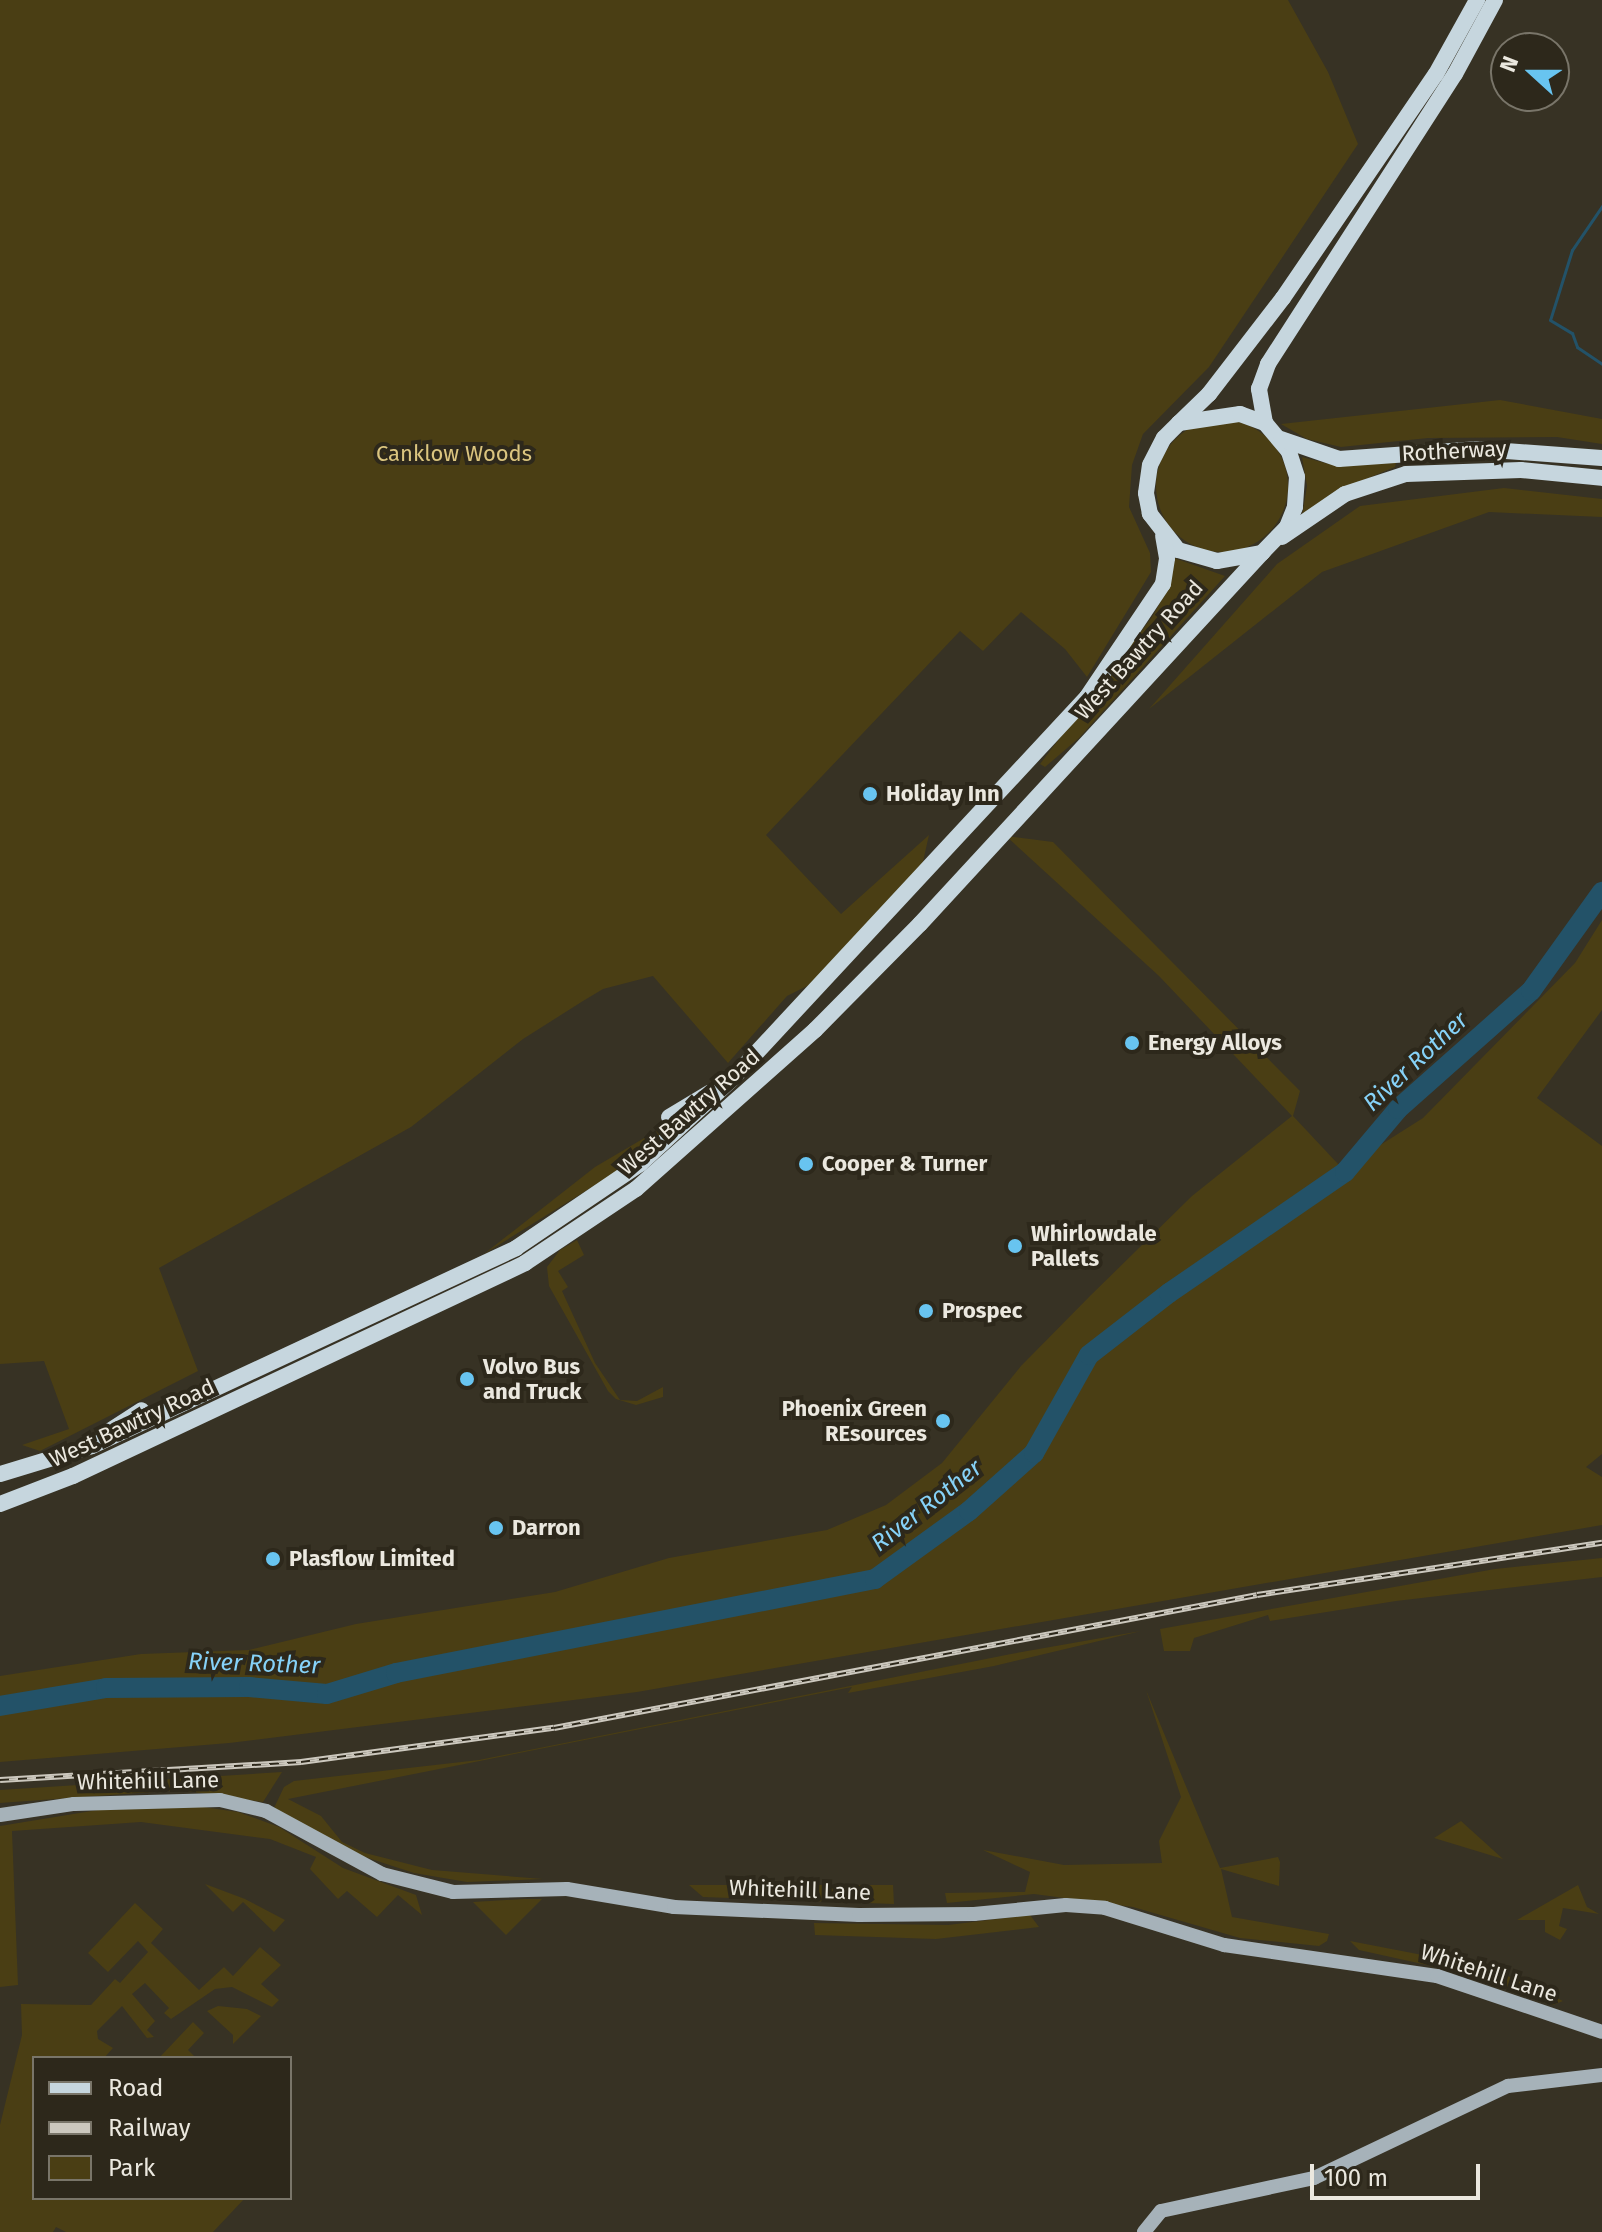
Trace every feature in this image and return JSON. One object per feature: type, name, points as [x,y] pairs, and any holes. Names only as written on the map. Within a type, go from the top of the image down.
[{"type":"main road","points":[[1477,0],[1377,164],[1279,304],[1209,394],[1155,452],[1146,478],[1148,505],[1163,536],[1178,550],[1217,561],[1262,553],[1277,540],[1292,517],[1298,491],[1296,467],[1279,438],[1265,423],[1259,401],[1262,377],[1455,74],[1495,0]]},
{"type":"main road","points":[[1279,304],[1303,291],[1316,292]]},
{"type":"main road","points":[[1179,423],[1228,413],[1265,423]]},
{"type":"main road","name":"Rotherway","points":[[1279,438],[1339,459],[1479,449],[1602,458]]},
{"type":"main road","name":"Rotherway","points":[[1277,540],[1345,494],[1406,474],[1521,470],[1602,478]]},
{"type":"main road","name":"West Bawtry Road","points":[[0,1474],[92,1446],[530,1240],[640,1164],[731,1080],[1087,697],[1163,584],[1167,558],[1163,536]]},
{"type":"main road","name":"West Bawtry Road","points":[[0,1504],[73,1476],[525,1263],[636,1189],[815,1030],[920,924],[1262,553]]},
{"type":"main road","points":[[669,1117],[731,1080]]},
{"type":"main road","points":[[92,1446],[124,1417],[142,1410]]},
{"type":"main road","name":"Whitehill Lane","points":[[0,1815],[74,1804],[220,1800],[266,1811],[382,1874],[453,1892],[567,1889],[674,1907],[859,1915],[974,1914],[1066,1905],[1105,1908],[1224,1945],[1427,1973],[1602,2032]]},
{"type":"main road","points":[[1144,2232],[1161,2211],[1314,2178],[1508,2086],[1602,2075]]},
{"type":"green space","name":"Canklow Woods","points":[[0,0],[1288,0],[1328,72],[1358,144],[1209,367],[1143,434],[1132,465],[1129,507],[1150,553],[1151,572],[1087,677],[1065,649],[1021,612],[983,651],[960,631],[766,835],[841,914],[929,835],[922,866],[811,984],[787,996],[728,1063],[653,976],[603,989],[583,1001],[523,1039],[411,1127],[159,1268],[198,1371],[40,1451],[22,1445],[69,1429],[44,1361],[0,1364]]},
{"type":"green space","points":[[1500,400],[1602,419],[1602,444],[1557,437],[1428,438],[1341,447],[1307,439],[1281,424]]},
{"type":"green space","points":[[1222,420],[1247,425],[1269,439],[1283,461],[1288,486],[1283,511],[1269,533],[1247,547],[1222,552],[1197,547],[1175,533],[1161,511],[1156,486],[1161,461],[1175,439],[1197,425]]},
{"type":"green space","points":[[1302,457],[1329,464],[1396,463],[1395,467],[1332,493],[1302,516],[1307,486]]},
{"type":"green space","points":[[1504,488],[1602,499],[1602,517],[1489,512],[1322,572],[1149,709],[1277,564],[1360,506]]},
{"type":"green space","points":[[1174,558],[1225,576],[1079,738],[1045,767],[1040,764],[1152,617],[1170,585]]},
{"type":"green space","points":[[1006,836],[1053,842],[1300,1091],[1293,1116],[1339,1165],[1273,1213],[1423,1118],[1575,963],[1602,920],[1602,1010],[1537,1098],[1602,1146],[1602,1454],[1586,1467],[1602,1477],[1602,1525],[637,1692],[229,1743],[0,1762],[0,1676],[141,1654],[249,1650],[356,1624],[555,1592],[669,1558],[827,1530],[886,1505],[942,1463],[1021,1366],[1090,1296],[1192,1196],[1292,1116],[1159,976]]},
{"type":"green space","points":[[680,1117],[613,1174],[484,1254],[595,1167]]},
{"type":"green space","points":[[577,1240],[584,1255],[558,1271],[568,1287],[562,1291],[595,1363],[620,1400],[637,1401],[663,1387],[663,1397],[636,1405],[616,1399],[608,1391],[549,1286],[547,1267],[560,1250]]},
{"type":"green space","points":[[1602,1558],[1602,1577],[1396,1601],[1270,1621],[1268,1615],[1194,1638],[1190,1651],[1164,1651],[1160,1629],[1495,1569]]},
{"type":"green space","points":[[1141,1631],[994,1666],[848,1693],[852,1687],[288,1799],[321,1816],[342,1842],[365,1853],[432,1870],[543,1879],[467,1882],[414,1873],[359,1855],[274,1808],[284,1787],[294,1781],[479,1760],[1011,1654]]},
{"type":"green space","points":[[1146,1690],[1220,1868],[1278,1857],[1280,1862],[1279,1886],[1221,1869],[1232,1917],[1329,1934],[1327,1941],[1319,1946],[1240,1938],[1133,1907],[1034,1894],[947,1903],[945,1893],[1025,1892],[1030,1872],[983,1850],[1064,1865],[1162,1863],[1159,1841],[1181,1797]]},
{"type":"green space","points":[[282,1772],[263,1802],[180,1790],[0,1803],[0,1790]]},
{"type":"green space","points":[[196,1806],[238,1812],[279,1827],[343,1868],[416,1895],[422,1915],[398,1895],[377,1917],[347,1891],[338,1899],[310,1869],[316,1857],[270,1839],[141,1822],[12,1831],[18,1985],[0,1987],[0,1826],[98,1810]]},
{"type":"green space","points":[[1461,1821],[1503,1859],[1434,1838]]},
{"type":"green space","points":[[205,1884],[245,1899],[285,1920],[274,1932],[243,1902],[233,1912]]},
{"type":"green space","points":[[689,1885],[893,1885],[894,1904],[703,1897]]},
{"type":"green space","points":[[1578,1885],[1587,1907],[1599,1914],[1563,1908],[1559,1926],[1567,1929],[1560,1940],[1545,1932],[1545,1920],[1517,1920]]},
{"type":"green space","points":[[542,1899],[506,1935],[473,1902]]},
{"type":"green space","points":[[135,1903],[163,1929],[151,1943],[199,1990],[224,1967],[233,1976],[260,1947],[281,1965],[261,1984],[279,2000],[272,2007],[232,1987],[215,1989],[171,2019],[164,2013],[169,2008],[145,1983],[132,1994],[155,2021],[147,2030],[154,2037],[147,2038],[122,2006],[97,2031],[98,2039],[113,2048],[106,2056],[32,2056],[32,2200],[243,2200],[213,2232],[66,2232],[56,2227],[53,2232],[0,2232],[0,2125],[22,2035],[21,2004],[91,2005],[115,1979],[120,1983],[148,1952],[138,1941],[108,1972],[88,1953]]},
{"type":"green space","points":[[1030,1915],[1039,1927],[936,1939],[815,1935],[814,1923],[948,1925]]},
{"type":"green space","points":[[1350,1941],[1490,1968],[1563,2001],[1553,2005],[1463,1973],[1359,1950]]},
{"type":"green space","points":[[218,2006],[247,2009],[261,2016],[233,2044],[233,2035],[207,2011]]},
{"type":"green space","points":[[193,2022],[204,2033],[188,2050],[194,2056],[161,2056]]},
{"type":"waterway","points":[[1602,206],[1572,250],[1550,320],[1572,333],[1577,347],[1602,364]]},
{"type":"waterway","name":"River Rother","points":[[0,1706],[106,1688],[249,1687],[327,1694],[396,1673],[875,1579],[969,1511],[1034,1453],[1089,1355],[1169,1293],[1345,1172],[1398,1109],[1531,991],[1602,892]]},
{"type":"railway","points":[[0,1780],[301,1762],[554,1728],[1257,1595],[1602,1543]]},
{"type":"place","name":"Holiday Inn","points":[[870,794]]},
{"type":"place","name":"Energy Alloys","points":[[1132,1043]]},
{"type":"place","name":"Cooper & Turner","points":[[806,1164]]},
{"type":"place","name":"Whirlowdale Pallets","points":[[1015,1246]]},
{"type":"place","name":"Prospec","points":[[926,1311]]},
{"type":"place","name":"Volvo Bus and Truck","points":[[467,1379]]},
{"type":"place","name":"Phoenix Green REsources","points":[[943,1421]]},
{"type":"place","name":"Darron","points":[[496,1528]]},
{"type":"place","name":"Plasflow Limited","points":[[273,1559]]}]
